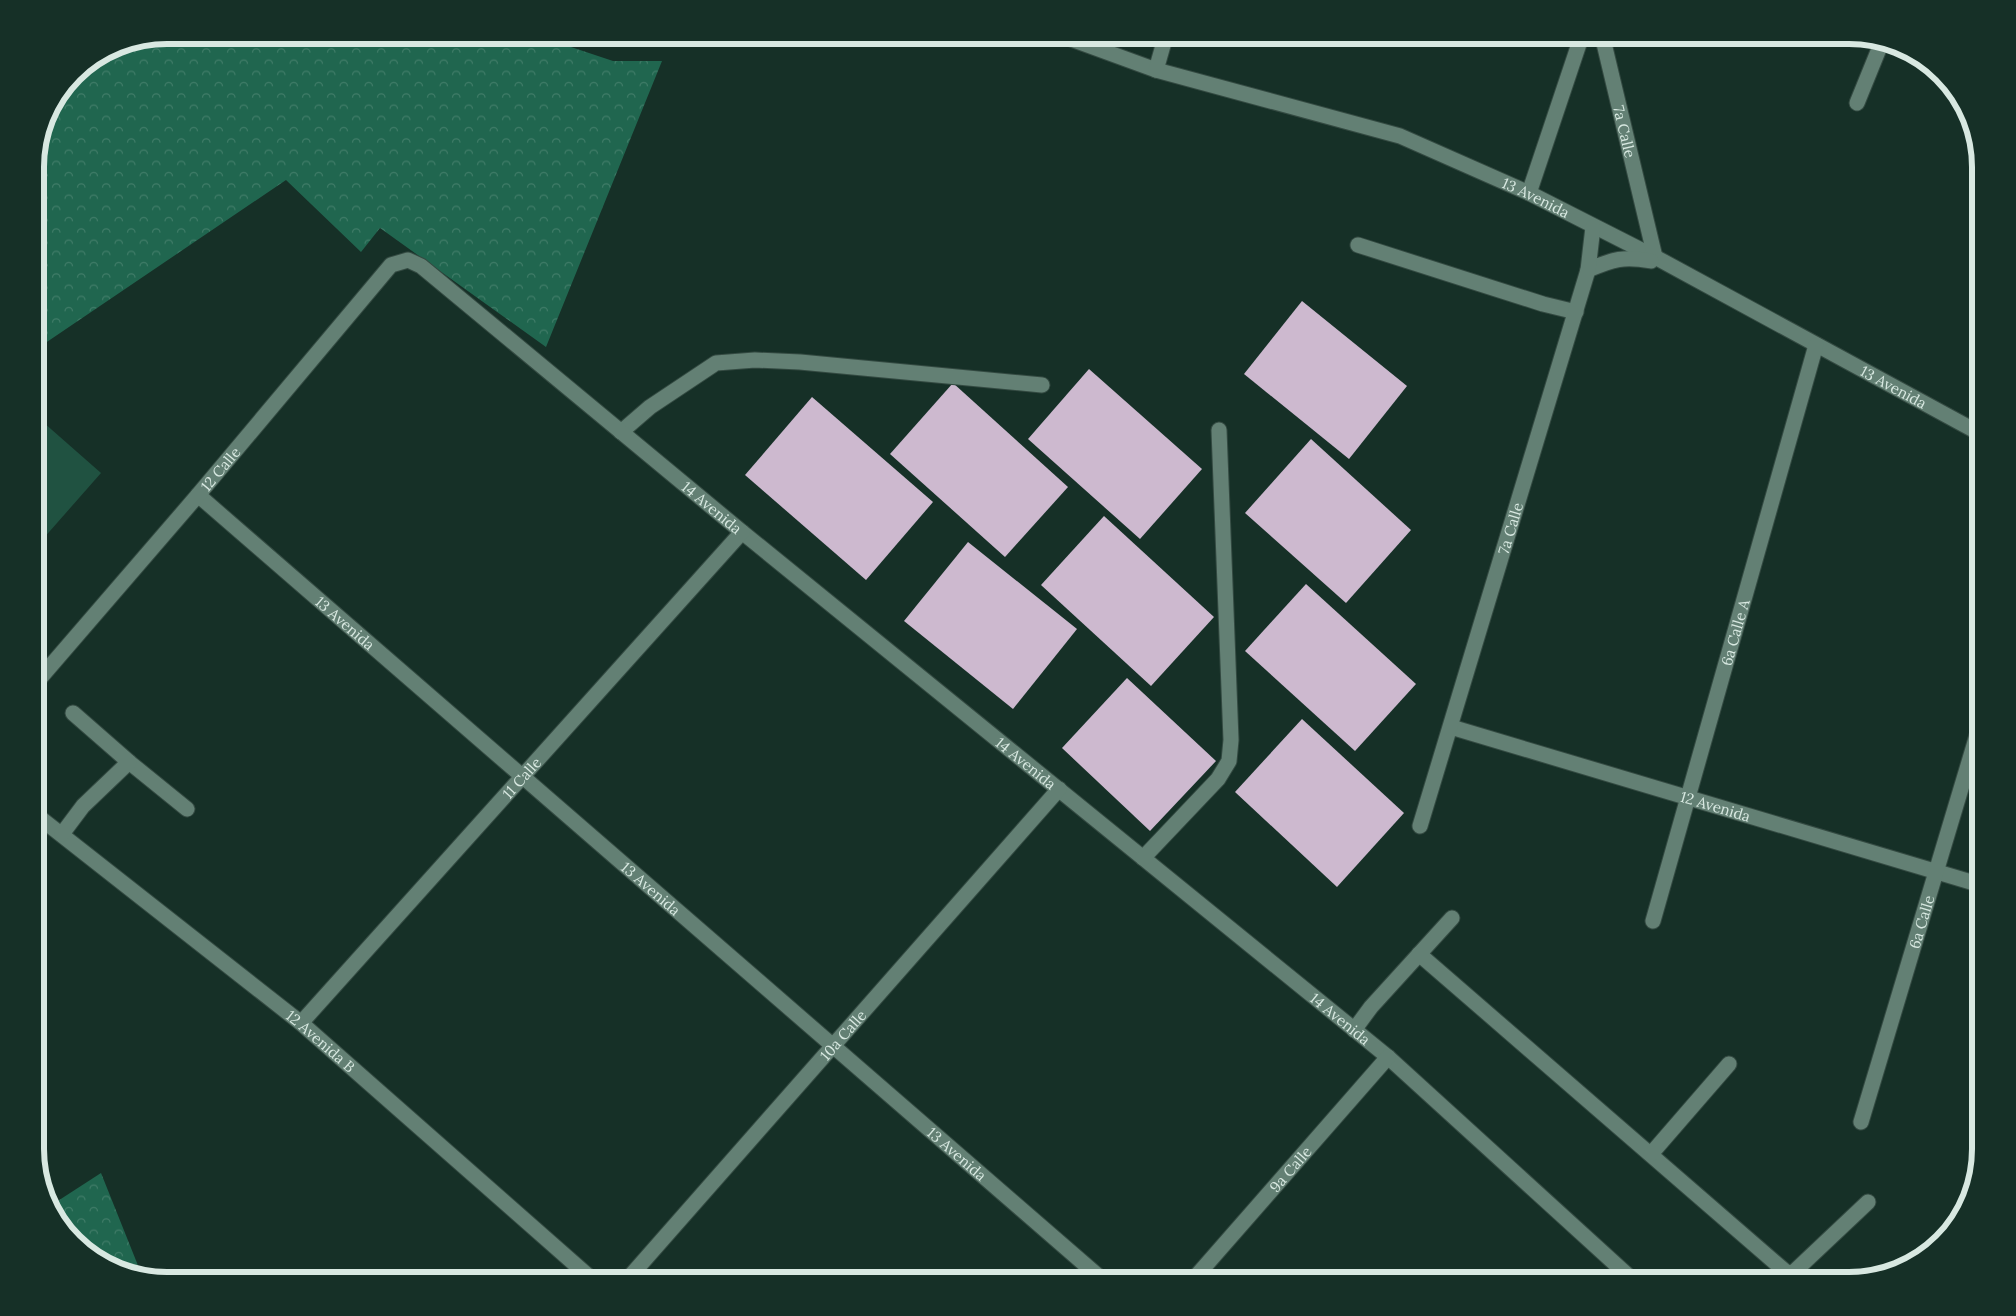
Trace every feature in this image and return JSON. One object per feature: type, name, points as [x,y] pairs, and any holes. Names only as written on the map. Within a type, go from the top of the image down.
[{"type":"street","name":"13 Avenida","points":[[1085,44],[1156,70],[1400,136],[1529,193],[1655,257],[1972,429]]},
{"type":"street","points":[[1156,70],[1163,44]]},
{"type":"street","points":[[1529,193],[1579,44]]},
{"type":"street","name":"7a Calle","points":[[1604,44],[1655,257]]},
{"type":"street","points":[[1857,103],[1879,48]]},
{"type":"street","name":"7a Calle","points":[[1420,826],[1576,312],[1588,270],[1593,227]]},
{"type":"street","points":[[1358,245],[1543,304],[1576,312]]},
{"type":"street","points":[[1588,270],[1610,260],[1632,258],[1669,265]]},
{"type":"street","name":"14 Avenida","points":[[408,260],[421,266],[742,532],[1388,1057],[1624,1272]]},
{"type":"street","name":"12 Calle","points":[[44,674],[198,495],[391,265],[408,260]]},
{"type":"street","name":"6a Calle A","points":[[1653,920],[1816,345]]},
{"type":"street","points":[[621,432],[650,408],[716,364],[755,360],[800,362],[1042,385]]},
{"type":"street","points":[[1143,858],[1218,779],[1229,761],[1231,740],[1219,430]]},
{"type":"street","name":"13 Avenida","points":[[198,495],[1094,1272]]},
{"type":"street","name":"11 Calle","points":[[301,1023],[742,532]]},
{"type":"street","points":[[72,713],[187,809]]},
{"type":"street","name":"12 Avenida","points":[[1451,727],[1972,882]]},
{"type":"street","name":"6a Calle","points":[[1861,1122],[1972,751]]},
{"type":"street","points":[[62,834],[83,806],[129,762]]},
{"type":"street","name":"10a Calle","points":[[634,1272],[1059,789]]},
{"type":"street","name":"12 Avenida B","points":[[44,821],[301,1023],[584,1272]]},
{"type":"street","points":[[1354,1030],[1371,1007],[1452,918]]},
{"type":"street","points":[[1419,954],[1786,1272]]},
{"type":"street","name":"9a Calle","points":[[1200,1272],[1388,1057]]},
{"type":"street","points":[[1651,1154],[1730,1064]]},
{"type":"street","points":[[1793,1272],[1868,1202]]},
{"type":"green space","points":[[159,44],[562,44],[613,61],[662,61],[546,347],[380,228],[361,252],[286,180],[44,344],[44,159],[48,135],[56,112],[69,92],[92,69],[120,53],[143,46]]},
{"type":"green space","points":[[44,423],[101,473],[44,538]]},
{"type":"green space","points":[[101,1173],[139,1269],[112,1260],[98,1252],[74,1230],[56,1202]]},
{"type":"building","points":[[1302,301],[1407,386],[1349,459],[1244,374]]},
{"type":"building","points":[[1089,369],[1202,469],[1140,539],[1028,439]]},
{"type":"building","points":[[953,383],[1068,487],[1005,557],[890,454]]},
{"type":"building","points":[[812,397],[933,502],[866,580],[745,475]]},
{"type":"building","points":[[1311,439],[1411,530],[1346,603],[1245,513]]},
{"type":"building","points":[[1104,516],[1214,617],[1151,686],[1041,585]]},
{"type":"building","points":[[968,542],[1077,629],[1013,709],[904,621]]},
{"type":"building","points":[[1306,584],[1416,684],[1355,751],[1245,651]]},
{"type":"building","points":[[1127,678],[1216,761],[1150,831],[1062,748]]},
{"type":"building","points":[[1302,719],[1404,813],[1337,887],[1235,792]]}]
